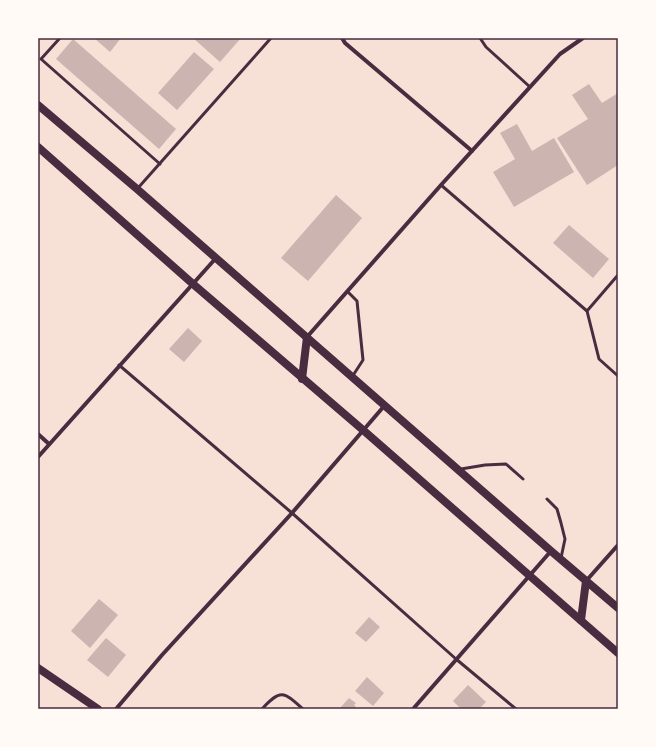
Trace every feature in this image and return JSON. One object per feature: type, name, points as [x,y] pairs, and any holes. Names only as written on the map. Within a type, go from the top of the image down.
[{"type":"main road","points":[[38,105],[137,189],[561,560],[618,608]]},
{"type":"main road","points":[[38,147],[302,379],[363,430],[618,653]]},
{"type":"main road","points":[[302,379],[307,337]]},
{"type":"main road","points":[[581,620],[586,581]]},
{"type":"main road","points":[[38,668],[98,709]]},
{"type":"street","points":[[342,38],[345,43],[472,151]]},
{"type":"street","points":[[307,337],[441,185],[560,54],[583,38]]},
{"type":"street","points":[[38,457],[216,258]]},
{"type":"street","points":[[116,709],[162,655],[292,513],[385,405]]},
{"type":"street","points":[[38,434],[49,444]]},
{"type":"street","points":[[586,581],[618,545]]},
{"type":"street","points":[[413,709],[551,551]]},
{"type":"lane","points":[[60,38],[41,59],[160,164]]},
{"type":"lane","points":[[137,189],[271,38]]},
{"type":"lane","points":[[480,38],[486,47],[530,87]]},
{"type":"lane","points":[[441,185],[587,311],[599,359],[618,376]]},
{"type":"lane","points":[[587,311],[618,275]]},
{"type":"lane","points":[[348,292],[357,301],[363,360],[352,377]]},
{"type":"lane","points":[[119,365],[292,513],[456,659],[516,709]]},
{"type":"lane","points":[[458,470],[485,465],[506,464],[523,479]]},
{"type":"lane","points":[[547,500],[558,509],[565,539],[561,560]]},
{"type":"lane","points":[[262,709],[276,695],[284,694],[289,696],[303,709]]},
{"type":"building","points":[[94,38],[121,38],[110,52]]},
{"type":"building","points":[[193,38],[241,38],[220,62]]},
{"type":"building","points":[[73,39],[176,129],[159,149],[56,59]]},
{"type":"building","points":[[194,52],[214,69],[177,110],[158,93]]},
{"type":"building","points":[[589,84],[602,103],[618,93],[618,165],[587,185],[557,138],[588,119],[572,95]]},
{"type":"building","points":[[517,124],[532,151],[554,138],[574,172],[514,207],[493,172],[515,159],[500,133]]},
{"type":"building","points":[[336,195],[362,218],[308,281],[281,258]]},
{"type":"building","points":[[569,225],[609,259],[593,278],[553,243]]},
{"type":"building","points":[[188,328],[202,341],[184,362],[169,349]]},
{"type":"building","points":[[99,599],[118,615],[90,648],[71,631]]},
{"type":"building","points":[[369,617],[380,627],[366,642],[355,633]]},
{"type":"building","points":[[106,638],[126,655],[108,677],[87,660]]},
{"type":"building","points":[[367,677],[384,693],[373,706],[355,691]]},
{"type":"building","points":[[468,685],[486,702],[479,709],[461,709],[453,701]]},
{"type":"building","points":[[349,698],[356,703],[354,705],[358,709],[340,708]]}]
